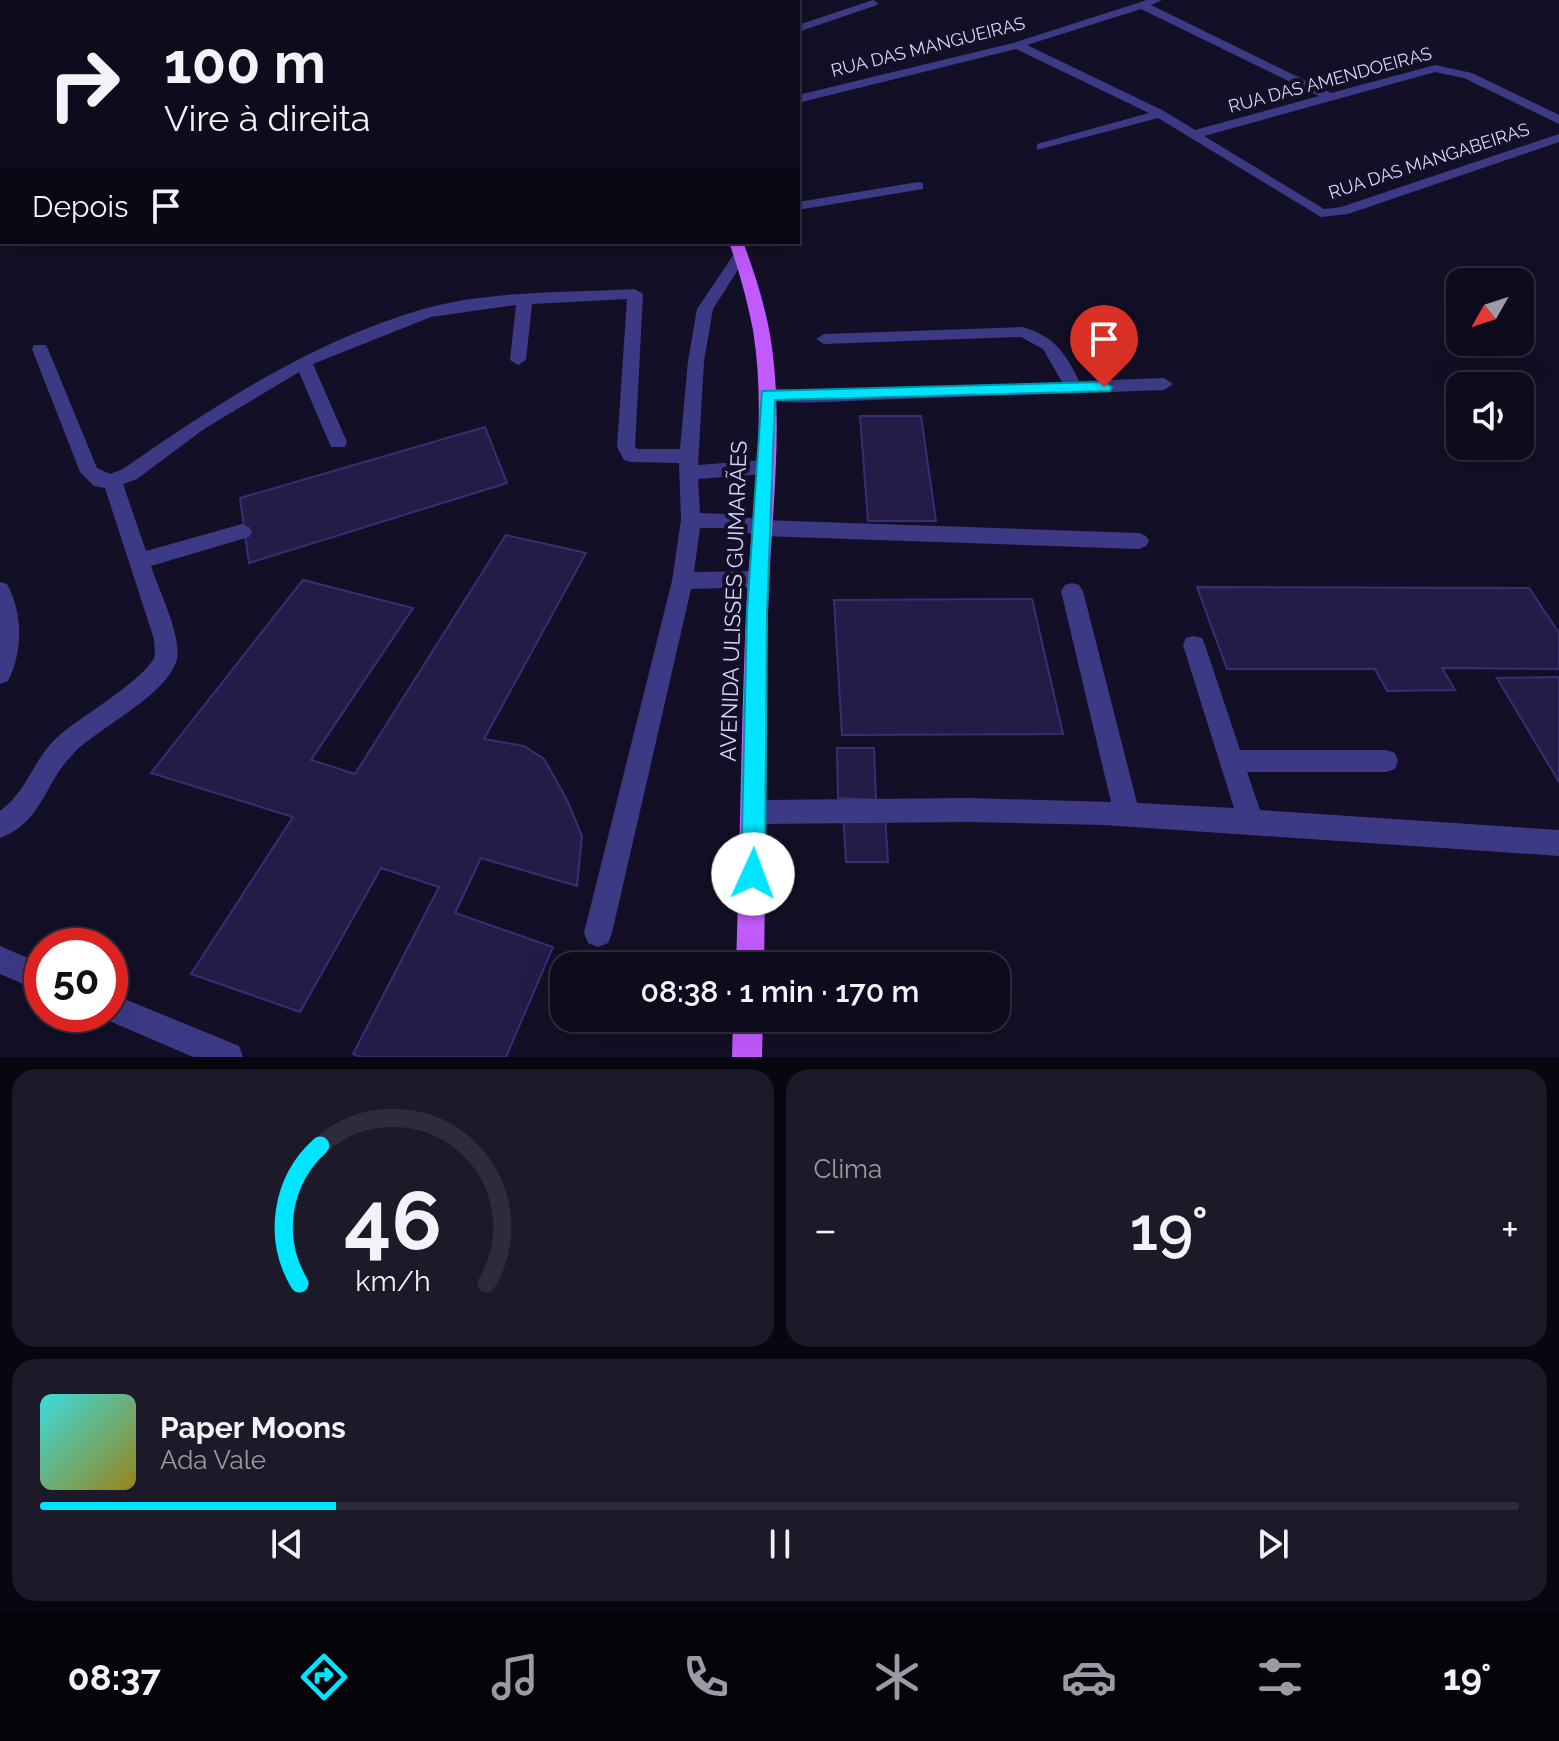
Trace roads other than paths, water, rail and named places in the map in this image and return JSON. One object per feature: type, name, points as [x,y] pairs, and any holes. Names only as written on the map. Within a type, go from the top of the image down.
[{"type":"main road","name":"AVENIDA ULISSES GUIMARÃES","points":[[739,248],[763,340],[768,395],[759,579],[750,952]]},
{"type":"main road","points":[[747,1057],[748,1032]]},
{"type":"street","name":"RUA DAS MANGUEIRAS","points":[[800,99],[1017,45],[1157,0]]},
{"type":"street","points":[[800,28],[873,3]]},
{"type":"street","points":[[1142,5],[1328,96]]},
{"type":"street","name":"RUA DAS MANGABEIRAS","points":[[1017,45],[1160,114],[1311,209],[1328,214],[1559,138]]},
{"type":"street","name":"RUA DAS AMENDOEIRAS","points":[[1196,134],[1429,69],[1446,69],[1468,75],[1559,120]]},
{"type":"street","points":[[1042,147],[1160,114]]},
{"type":"street","points":[[800,206],[832,203],[877,189],[918,186]]},
{"type":"street","points":[[598,933],[682,581],[691,520],[689,464],[696,361],[705,309],[739,248]]},
{"type":"street","points":[[40,349],[89,472],[101,481],[112,481],[130,474],[198,425],[303,362],[427,313],[459,305],[635,294],[626,447],[631,455],[689,464],[764,467]]},
{"type":"street","points":[[518,360],[525,300]]},
{"type":"street","points":[[824,339],[1022,332],[1051,344],[1074,389]]},
{"type":"street","points":[[303,362],[338,442]]},
{"type":"street","points":[[768,395],[1074,389],[1164,384]]},
{"type":"street","points":[[0,826],[22,810],[38,789],[47,766],[66,744],[152,678],[166,658],[165,639],[112,481]]},
{"type":"street","points":[[691,520],[726,521],[761,528],[1139,541]]},
{"type":"street","points":[[139,561],[242,532]]},
{"type":"street","points":[[682,581],[759,579]]},
{"type":"street","points":[[0,590],[5,600],[7,640],[1,673]]},
{"type":"street","points":[[1072,591],[1127,814]]},
{"type":"street","points":[[1194,645],[1251,821]]},
{"type":"street","points":[[1231,761],[1386,761]]},
{"type":"street","points":[[755,812],[969,810],[1127,814],[1559,843]]},
{"type":"street","points":[[0,960],[24,970]]},
{"type":"street","points":[[128,1015],[228,1057]]}]
